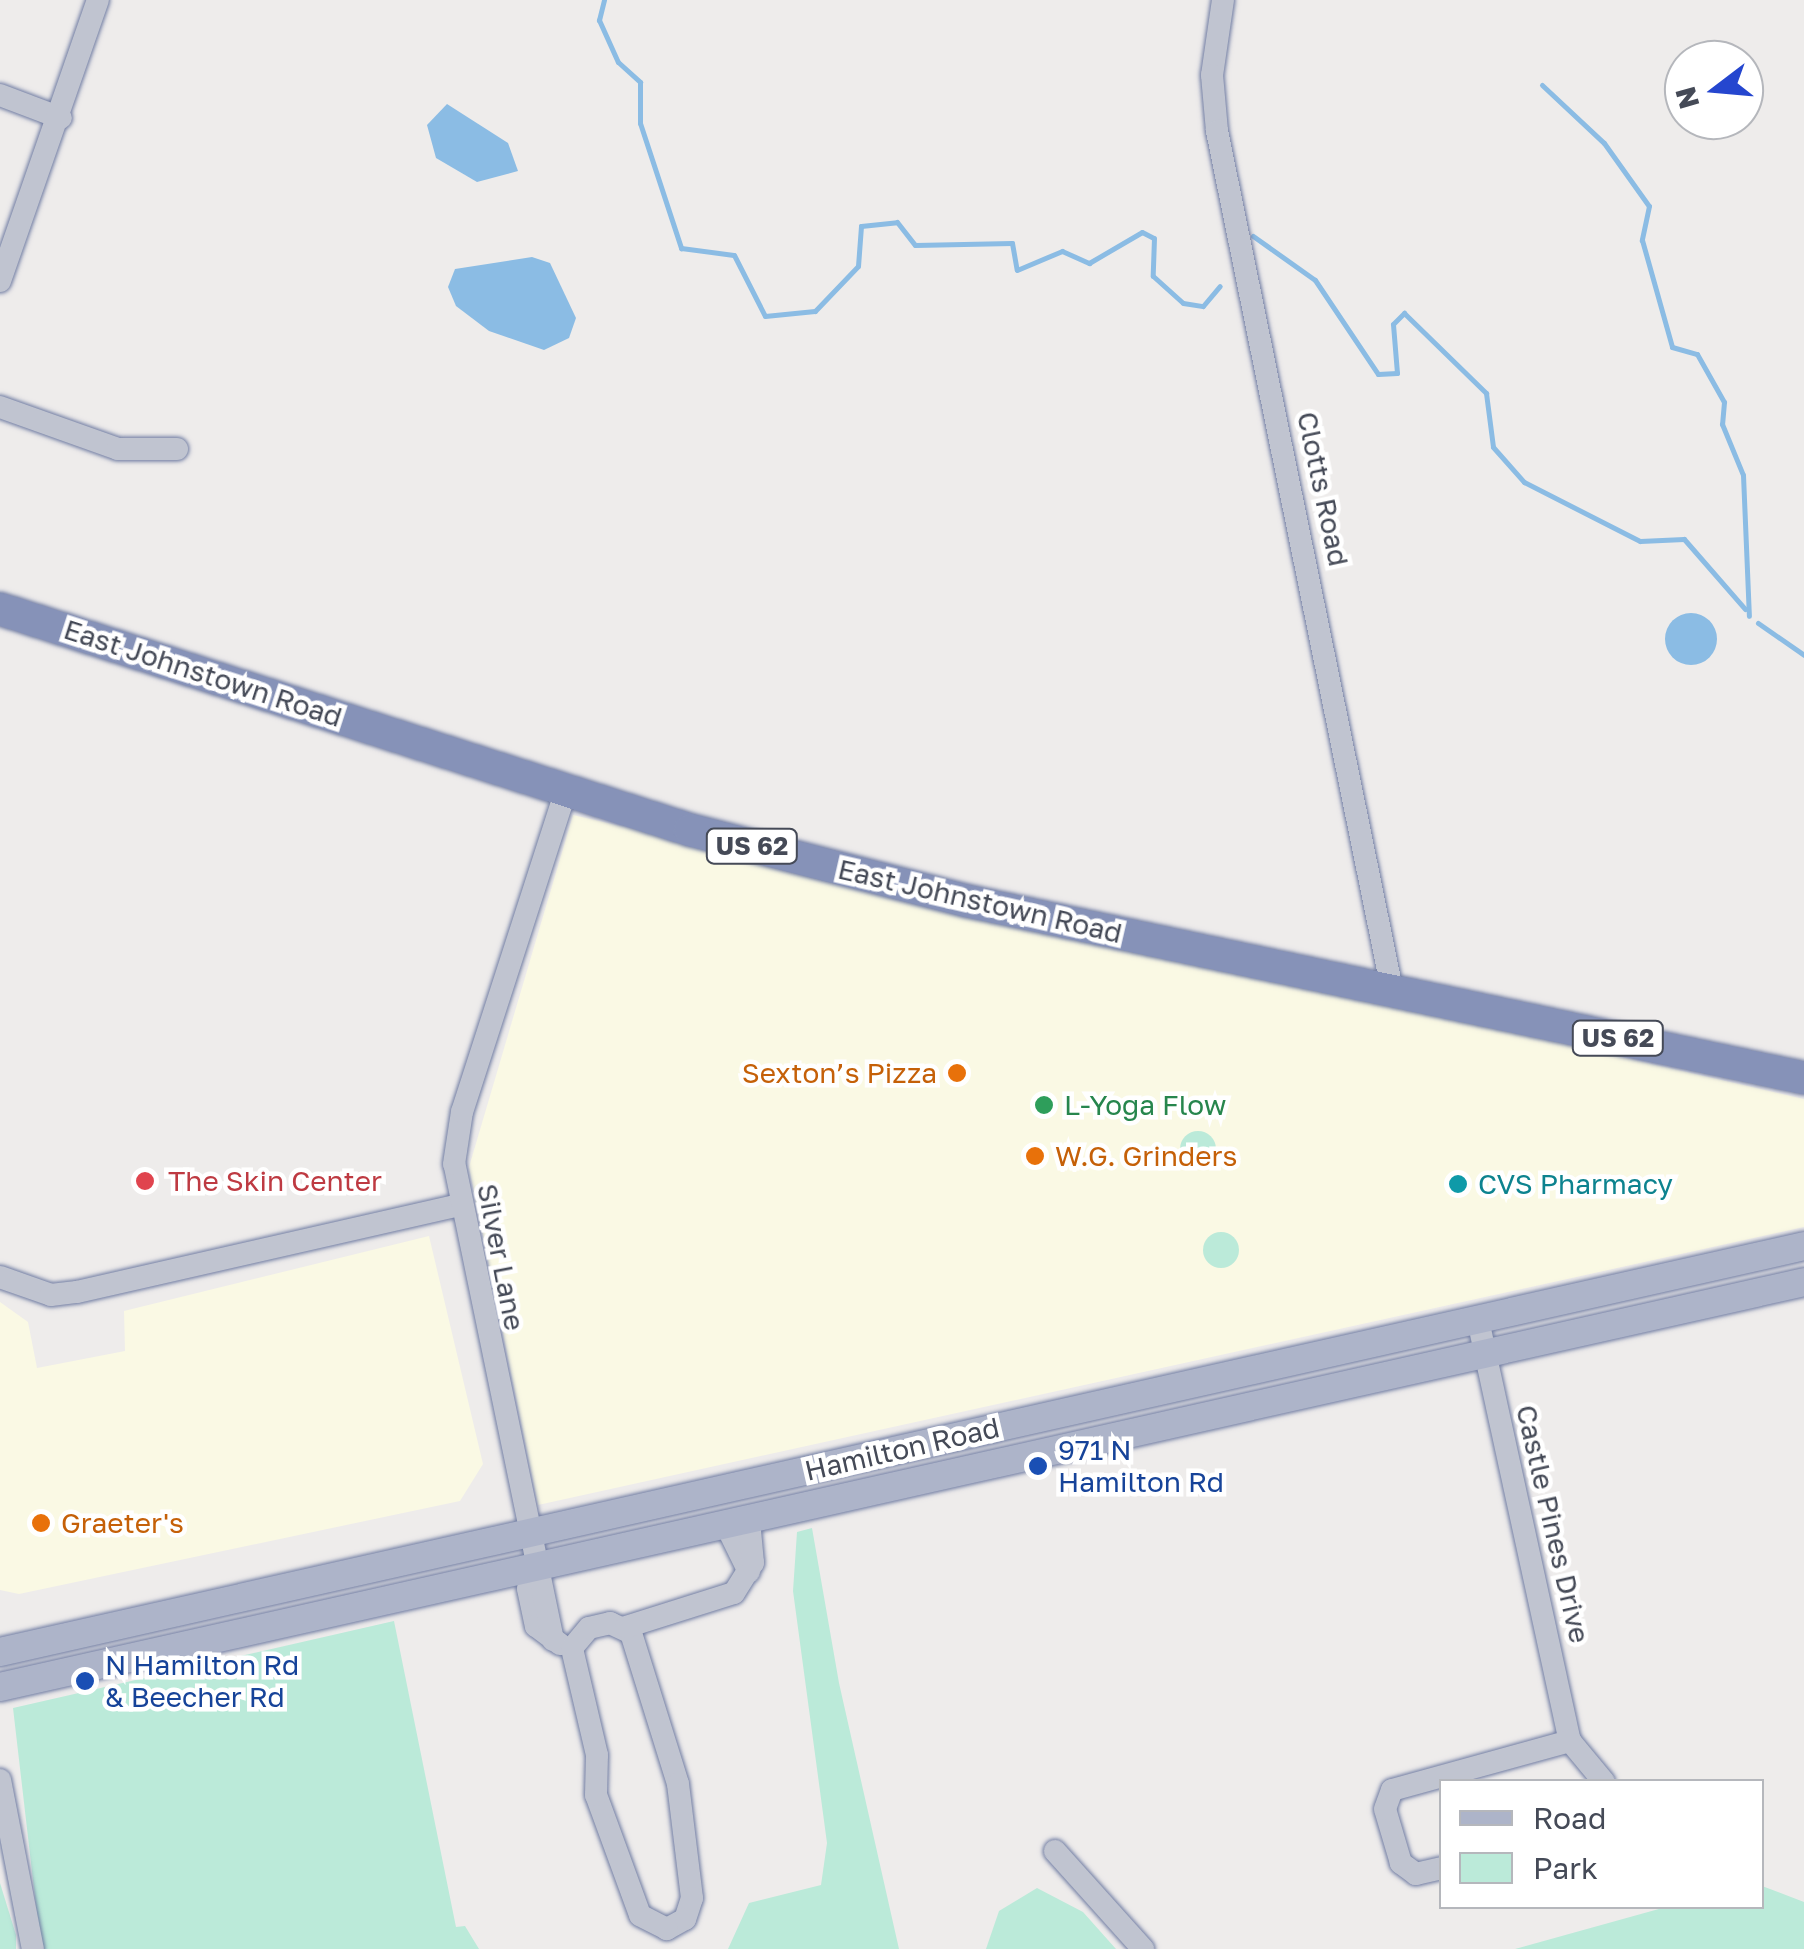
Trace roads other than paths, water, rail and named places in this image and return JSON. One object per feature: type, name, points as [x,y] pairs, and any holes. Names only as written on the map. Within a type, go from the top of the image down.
[{"type":"highway","name":"East Johnstown Road","points":[[0,609],[566,790],[967,901],[1804,1078]]},
{"type":"main road","name":"Hamilton Road","points":[[0,1652],[1804,1246]]},
{"type":"main road","name":"Hamilton Road","points":[[0,1687],[1804,1282]]},
{"type":"street","points":[[0,280],[61,118],[98,0]]},
{"type":"street","name":"Clotts Road","points":[[1223,0],[1212,75],[1217,132],[1392,990]]},
{"type":"street","points":[[0,95],[61,118]]},
{"type":"street","points":[[0,407],[118,449],[177,449]]},
{"type":"street","name":"Silver Lane","points":[[563,1644],[536,1626],[528,1590],[536,1567],[458,1206],[462,1112],[566,790]]},
{"type":"street","points":[[0,1277],[51,1295],[77,1292],[458,1206]]},
{"type":"street","name":"Castle Pines Drive","points":[[1478,1320],[1570,1741],[1602,1779]]},
{"type":"street","points":[[626,1627],[678,1784],[692,1898],[677,1926],[649,1925],[635,1905],[598,1805],[563,1644],[590,1628],[626,1627],[734,1593],[749,1572],[738,1522]]},
{"type":"street","points":[[1439,1869],[1416,1874],[1401,1863],[1386,1809],[1392,1790],[1570,1741]]},
{"type":"street","points":[[0,1780],[33,1949]]},
{"type":"street","points":[[1056,1851],[1144,1949]]},
{"type":"water","points":[[447,104],[508,143],[518,171],[477,182],[436,158],[427,125]]},
{"type":"water","points":[[532,257],[550,263],[576,318],[569,338],[544,350],[489,331],[456,306],[448,287],[455,269]]},
{"type":"water","points":[[1691,613],[1709,621],[1717,639],[1709,657],[1691,665],[1673,657],[1665,639],[1673,621]]},
{"type":"waterway","points":[[604,0],[599,20],[618,62],[640,82],[640,123],[681,248],[734,255],[765,316],[815,311],[858,266],[861,226],[897,222],[915,245],[1012,243],[1017,270],[1062,251],[1089,263],[1142,232],[1154,238],[1153,276],[1183,303],[1203,306],[1220,286]]},
{"type":"waterway","points":[[1542,85],[1604,143],[1649,206],[1642,240],[1672,347],[1697,354],[1724,402],[1722,424],[1743,475],[1749,616]]},
{"type":"waterway","points":[[1253,236],[1315,280],[1378,374],[1397,373],[1393,324],[1404,313],[1486,393],[1493,447],[1524,482],[1640,541],[1684,539],[1745,609]]},
{"type":"waterway","points":[[1758,623],[1804,655]]},
{"type":"place","name":"Sexton’s Pizza","points":[[957,1073]]},
{"type":"place","name":"L-Yoga Flow","points":[[1044,1105]]},
{"type":"place","name":"W.G. Grinders","points":[[1035,1156]]},
{"type":"place","name":"The Skin Center","points":[[145,1181]]},
{"type":"place","name":"CVS Pharmacy","points":[[1458,1184]]},
{"type":"place","name":"971 N Hamilton Rd","points":[[1038,1466]]},
{"type":"place","name":"Graeter's","points":[[41,1523]]},
{"type":"place","name":"N Hamilton Rd & Beecher Rd","points":[[85,1681]]}]
